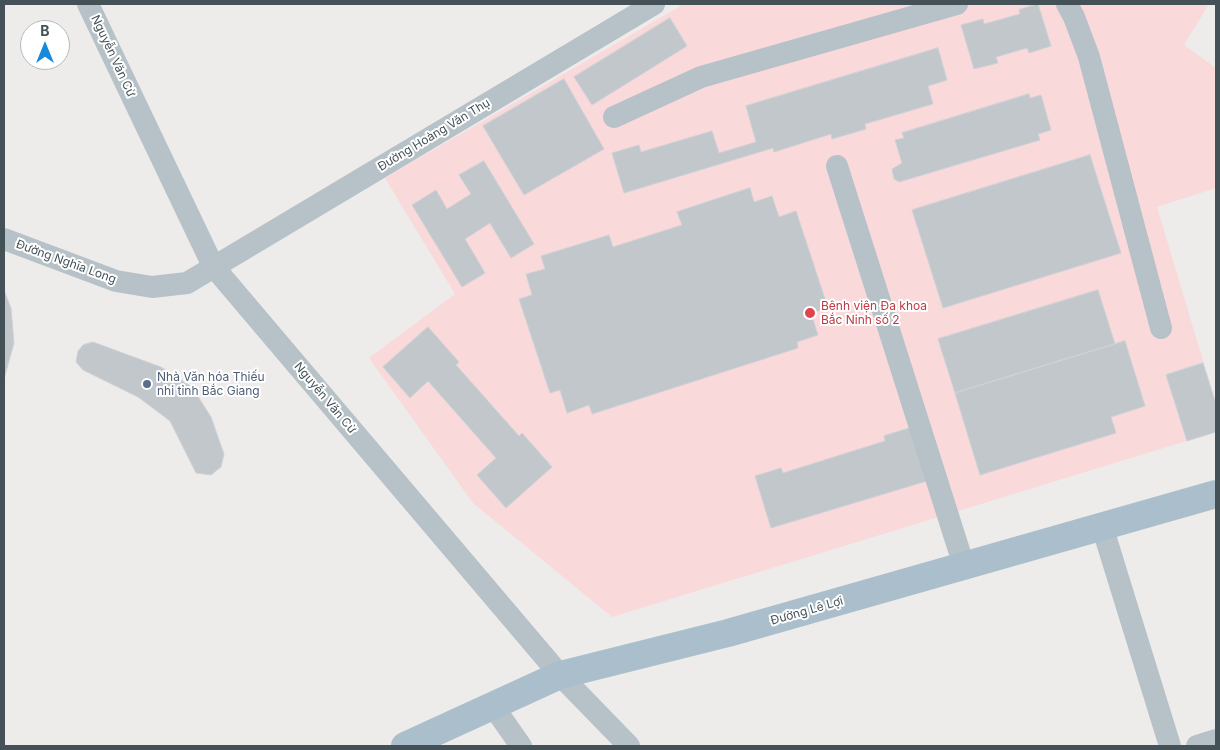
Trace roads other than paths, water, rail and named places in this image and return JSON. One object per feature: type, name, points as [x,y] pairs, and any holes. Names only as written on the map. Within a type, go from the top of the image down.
[{"type":"main road","name":"Đường Lê Lợi","points":[[405,746],[560,675],[728,633],[1216,494]]},
{"type":"street","name":"Nguyễn Văn Cừ","points":[[88,4],[213,266],[560,675],[629,746]]},
{"type":"street","name":"Đường Hoàng Văn Thụ","points":[[213,266],[654,4]]},
{"type":"street","points":[[614,117],[701,77],[957,4]]},
{"type":"street","points":[[1067,4],[1089,57],[1161,328]]},
{"type":"street","points":[[837,166],[964,566]]},
{"type":"street","name":"Đường Nghĩa Long","points":[[4,239],[116,282],[152,287],[187,283],[213,266]]},
{"type":"street","points":[[1102,526],[1170,746]]},
{"type":"street","points":[[493,706],[521,746]]},
{"type":"street","points":[[1197,746],[1216,740]]},
{"type":"place","name":"Bệnh viện Đa khoa Bắc Ninh số 2","points":[[810,313]]},
{"type":"place","name":"Nhà Văn hóa Thiếu nhi tỉnh Bắc Giang","points":[[147,384]]}]
